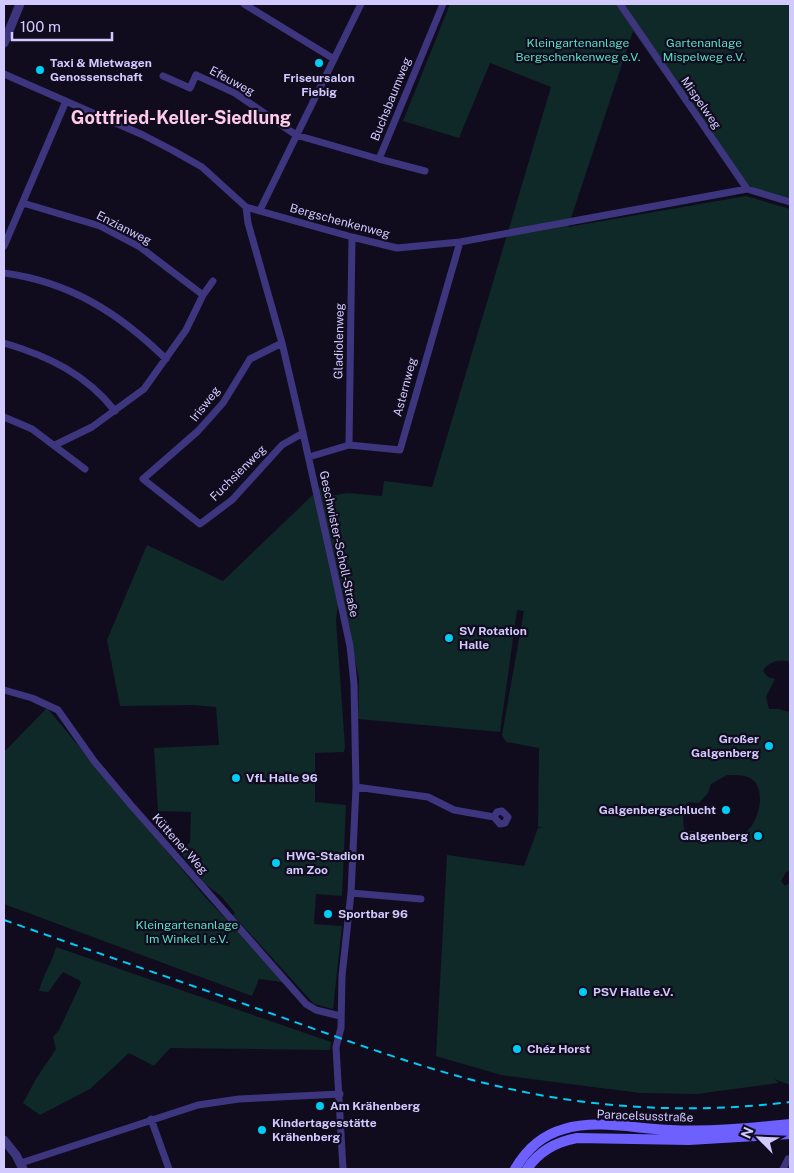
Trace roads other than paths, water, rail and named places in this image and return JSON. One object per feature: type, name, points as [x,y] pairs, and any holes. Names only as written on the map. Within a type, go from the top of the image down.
[{"type":"main road","name":"Paracelsusstraße","points":[[515,1169],[535,1144],[553,1133],[570,1127],[594,1126],[722,1131],[790,1124]]},
{"type":"main road","name":"Paracelsusstraße","points":[[527,1169],[545,1149],[561,1141],[576,1138],[688,1140],[790,1134]]},
{"type":"street","points":[[4,43],[20,4]]},
{"type":"street","points":[[244,4],[334,59]]},
{"type":"street","points":[[260,210],[361,4]]},
{"type":"street","name":"Buchsbaumweg","points":[[425,171],[379,159],[443,4]]},
{"type":"street","name":"Mispelweg","points":[[620,4],[747,189]]},
{"type":"street","points":[[4,74],[172,150],[202,167],[246,208]]},
{"type":"street","name":"Efeuweg","points":[[163,76],[190,88],[196,75],[235,93],[296,135],[379,159]]},
{"type":"street","points":[[4,246],[66,101]]},
{"type":"street","name":"Bergschenkenweg","points":[[246,208],[260,210],[352,238],[397,248],[460,242],[747,189],[790,202]]},
{"type":"street","name":"Enzianweg","points":[[24,203],[100,226],[140,247],[203,295]]},
{"type":"street","name":"Geschwister-Scholl-Straße","points":[[246,208],[248,222],[282,343],[309,457],[350,646],[354,684],[356,787],[352,893],[342,976],[340,1028],[336,1047],[343,1169]]},
{"type":"street","name":"Gladiolenweg","points":[[349,445],[352,238]]},
{"type":"street","name":"Asternweg","points":[[309,457],[349,445],[400,450],[460,242]]},
{"type":"street","points":[[4,273],[24,275],[97,303],[133,329],[166,359]]},
{"type":"street","points":[[55,445],[92,427],[144,389],[186,330],[203,295],[213,281]]},
{"type":"street","points":[[4,343],[60,363],[81,377],[115,411]]},
{"type":"street","name":"Irisweg","points":[[143,479],[198,431],[222,403],[250,359],[282,343]]},
{"type":"street","points":[[4,416],[32,429],[85,469]]},
{"type":"street","name":"Fuchsienweg","points":[[143,479],[200,524],[232,500],[282,445],[303,433]]},
{"type":"street","name":"Küttener Weg","points":[[4,690],[32,698],[58,710],[94,761],[125,798],[306,1004],[316,1010],[340,1016]]},
{"type":"street","points":[[356,787],[428,797],[454,810],[494,817]]},
{"type":"street","points":[[352,893],[421,899]]},
{"type":"street","points":[[4,1140],[22,1166],[151,1119],[198,1105],[239,1099],[340,1094]]},
{"type":"street","points":[[151,1119],[169,1169]]},
{"type":"street","points":[[783,1169],[788,1159],[790,1160]]},
{"type":"railway","points":[[4,920],[381,1052],[439,1071],[497,1086],[570,1100],[643,1107],[717,1108],[790,1102]]},
{"type":"place","name":"Friseursalon Fiebig","points":[[319,63]]},
{"type":"place","name":"Taxi & Mietwagen Genossenschaft","points":[[40,70]]},
{"type":"place","name":"SV Rotation Halle","points":[[449,638]]},
{"type":"place","name":"Großer Galgenberg","points":[[769,746]]},
{"type":"place","name":"VfL Halle 96","points":[[236,778]]},
{"type":"place","name":"Galgenbergschlucht","points":[[726,810]]},
{"type":"place","name":"Galgenberg","points":[[758,836]]},
{"type":"place","name":"HWG-Stadion am Zoo","points":[[276,863]]},
{"type":"place","name":"Sportbar 96","points":[[328,914]]},
{"type":"place","name":"PSV Halle e.V.","points":[[583,992]]},
{"type":"place","name":"Chéz Horst","points":[[517,1049]]},
{"type":"place","name":"Am Krähenberg","points":[[320,1106]]},
{"type":"place","name":"Kindertagesstätte Krähenberg","points":[[262,1130]]},
{"type":"district","name":"Gottfried-Keller-Siedlung","points":[[181,118]]},
{"type":"park label","name":"Kleingartenanlage Bergschenkenweg e.V.","points":[[578,50]]},
{"type":"park label","name":"Gartenanlage Mispelweg e.V.","points":[[704,50]]},
{"type":"park label","name":"Kleingartenanlage Im Winkel I e.V.","points":[[187,932]]}]
